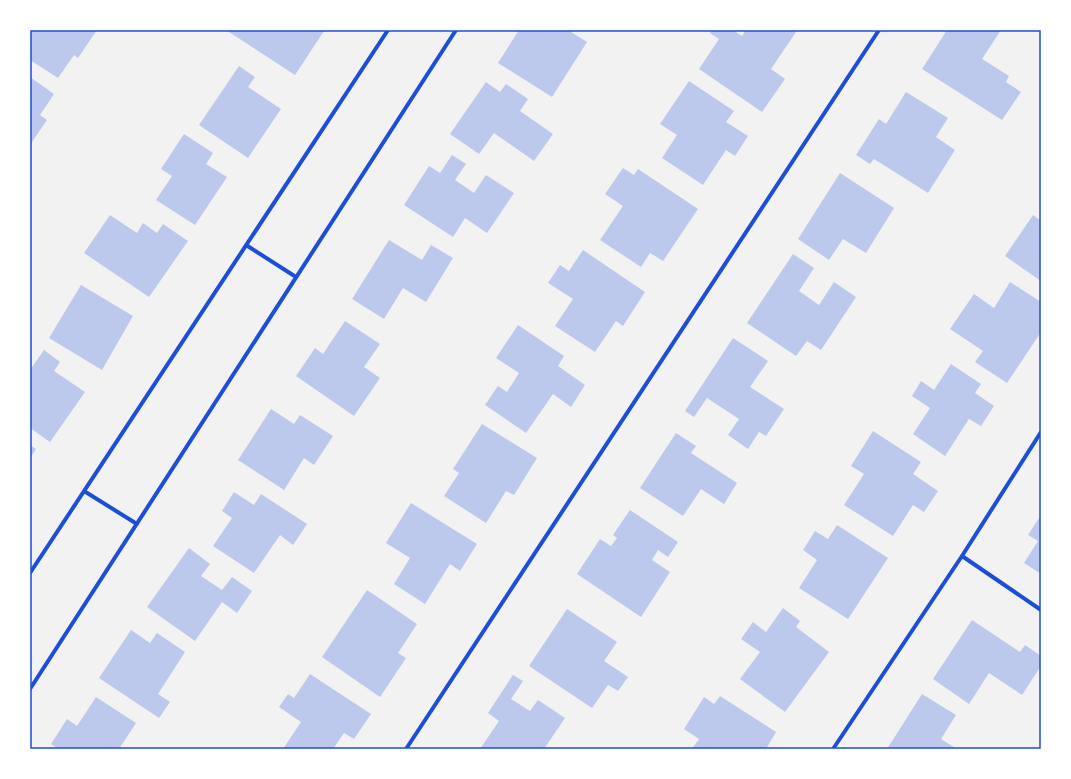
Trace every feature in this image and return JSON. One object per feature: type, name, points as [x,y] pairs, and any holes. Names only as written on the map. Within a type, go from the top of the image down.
[{"type":"street","points":[[30,573],[388,30]]},
{"type":"street","points":[[30,688],[456,30]]},
{"type":"street","points":[[406,749],[879,30]]},
{"type":"street","points":[[246,245],[296,277]]},
{"type":"street","points":[[834,749],[962,556],[1041,432]]},
{"type":"street","points":[[84,491],[137,524]]},
{"type":"street","points":[[962,556],[1041,610]]},
{"type":"building","points":[[30,30],[97,30],[78,58],[74,55],[58,78],[30,60]]},
{"type":"building","points":[[230,30],[324,31],[295,75],[229,32]]},
{"type":"building","points":[[519,30],[568,30],[587,42],[552,97],[498,63]]},
{"type":"building","points":[[712,30],[733,30],[742,36],[746,30],[792,30],[796,32],[771,69],[785,79],[762,112],[699,69],[719,39],[710,33]]},
{"type":"building","points":[[947,30],[1001,30],[982,59],[1009,76],[1006,82],[1021,92],[1002,120],[922,69]]},
{"type":"building","points":[[239,66],[255,77],[248,87],[281,109],[248,158],[199,125]]},
{"type":"building","points":[[30,77],[54,94],[40,115],[47,120],[30,145]]},
{"type":"building","points":[[689,81],[734,111],[726,122],[748,136],[735,156],[726,150],[703,185],[662,158],[677,135],[660,124]]},
{"type":"building","points":[[486,82],[500,92],[506,84],[528,99],[520,111],[553,134],[534,161],[494,133],[479,154],[450,134]]},
{"type":"building","points":[[906,92],[948,118],[936,137],[955,150],[928,193],[874,159],[870,164],[856,155],[879,119],[886,124]]},
{"type":"building","points":[[184,134],[213,153],[206,164],[227,177],[195,225],[156,200],[172,176],[161,169]]},
{"type":"building","points":[[452,155],[466,164],[455,180],[474,193],[486,175],[514,193],[487,233],[465,218],[453,237],[404,205],[429,166],[440,173]]},
{"type":"building","points":[[623,168],[634,175],[638,169],[698,209],[663,261],[650,253],[641,267],[600,240],[623,206],[605,194]]},
{"type":"building","points":[[840,173],[894,208],[866,253],[843,239],[829,260],[798,239]]},
{"type":"building","points":[[110,215],[137,233],[143,223],[157,233],[163,224],[188,241],[149,297],[84,253]]},
{"type":"building","points":[[1033,215],[1041,221],[1041,281],[1005,256]]},
{"type":"building","points":[[389,240],[422,260],[431,245],[453,258],[426,302],[403,288],[384,319],[352,299]]},
{"type":"building","points":[[583,250],[645,292],[623,326],[616,321],[595,352],[555,326],[573,299],[548,283],[560,265],[569,271]]},
{"type":"building","points":[[793,254],[814,268],[799,291],[819,305],[834,282],[856,297],[821,350],[807,341],[796,356],[747,323]]},
{"type":"building","points":[[1010,282],[1041,302],[1041,332],[1007,383],[975,362],[983,351],[950,329],[974,294],[994,308]]},
{"type":"building","points":[[81,285],[133,316],[102,370],[49,338]]},
{"type":"building","points":[[345,321],[380,344],[364,367],[380,378],[354,416],[296,376],[315,348],[323,354]]},
{"type":"building","points":[[518,325],[564,356],[558,366],[585,385],[571,407],[553,394],[526,433],[485,405],[498,386],[507,392],[519,373],[496,358]]},
{"type":"building","points":[[733,338],[768,361],[750,387],[784,409],[766,436],[759,432],[748,449],[728,435],[739,419],[707,398],[694,417],[685,411]]},
{"type":"building","points":[[44,350],[60,362],[54,371],[85,392],[50,442],[30,428],[30,370]]},
{"type":"building","points":[[951,364],[981,384],[975,393],[994,406],[981,426],[969,419],[945,456],[913,434],[930,408],[912,396],[921,381],[934,390]]},
{"type":"building","points":[[271,409],[294,424],[300,415],[333,436],[314,465],[304,458],[284,490],[238,460]]},
{"type":"building","points":[[482,424],[537,458],[514,495],[506,491],[486,523],[444,496],[459,473],[453,469]]},
{"type":"building","points":[[873,431],[921,462],[913,474],[938,491],[924,512],[913,505],[893,536],[844,505],[864,474],[851,466]]},
{"type":"building","points":[[676,433],[696,446],[691,453],[737,483],[724,504],[701,489],[683,516],[640,488]]},
{"type":"building","points":[[30,445],[36,449],[30,458]]},
{"type":"building","points":[[234,492],[254,505],[261,494],[307,524],[293,545],[280,535],[254,573],[213,546],[232,518],[222,511]]},
{"type":"building","points":[[411,503],[477,544],[460,571],[450,564],[425,604],[394,584],[410,558],[386,543]]},
{"type":"building","points":[[630,510],[678,542],[668,557],[658,550],[652,560],[670,572],[641,617],[577,574],[600,539],[611,546],[617,538],[613,535]]},
{"type":"building","points":[[1041,515],[1041,574],[1024,563],[1038,541],[1028,535]]},
{"type":"building","points":[[837,525],[888,558],[848,619],[799,588],[817,560],[803,550],[815,531],[828,539]]},
{"type":"building","points":[[189,548],[210,564],[201,576],[222,590],[232,577],[252,591],[237,613],[222,602],[195,641],[147,607]]},
{"type":"building","points":[[367,590],[417,624],[398,653],[406,658],[380,697],[322,657]]},
{"type":"building","points":[[783,608],[800,621],[796,627],[829,652],[785,712],[740,679],[760,652],[741,639],[753,622],[766,632]]},
{"type":"building","points":[[567,609],[617,642],[604,661],[628,677],[618,691],[608,685],[592,708],[529,666]]},
{"type":"building","points":[[972,620],[1020,652],[1025,645],[1041,656],[1041,666],[1022,695],[989,673],[969,704],[933,679]]},
{"type":"building","points":[[131,630],[150,643],[157,633],[185,652],[158,694],[170,702],[159,718],[99,678]]},
{"type":"building","points":[[310,674],[371,714],[354,739],[344,733],[333,749],[283,749],[301,722],[279,707],[288,694],[294,698]]},
{"type":"building","points":[[513,675],[523,681],[511,699],[530,711],[538,700],[565,718],[544,749],[480,749],[499,721],[488,713]]},
{"type":"building","points":[[922,694],[956,715],[941,739],[957,749],[887,749]]},
{"type":"building","points":[[720,696],[776,732],[766,749],[692,749],[699,739],[684,729],[704,697],[714,704]]},
{"type":"building","points":[[96,697],[136,723],[119,749],[58,749],[51,744],[67,719],[77,726]]}]
